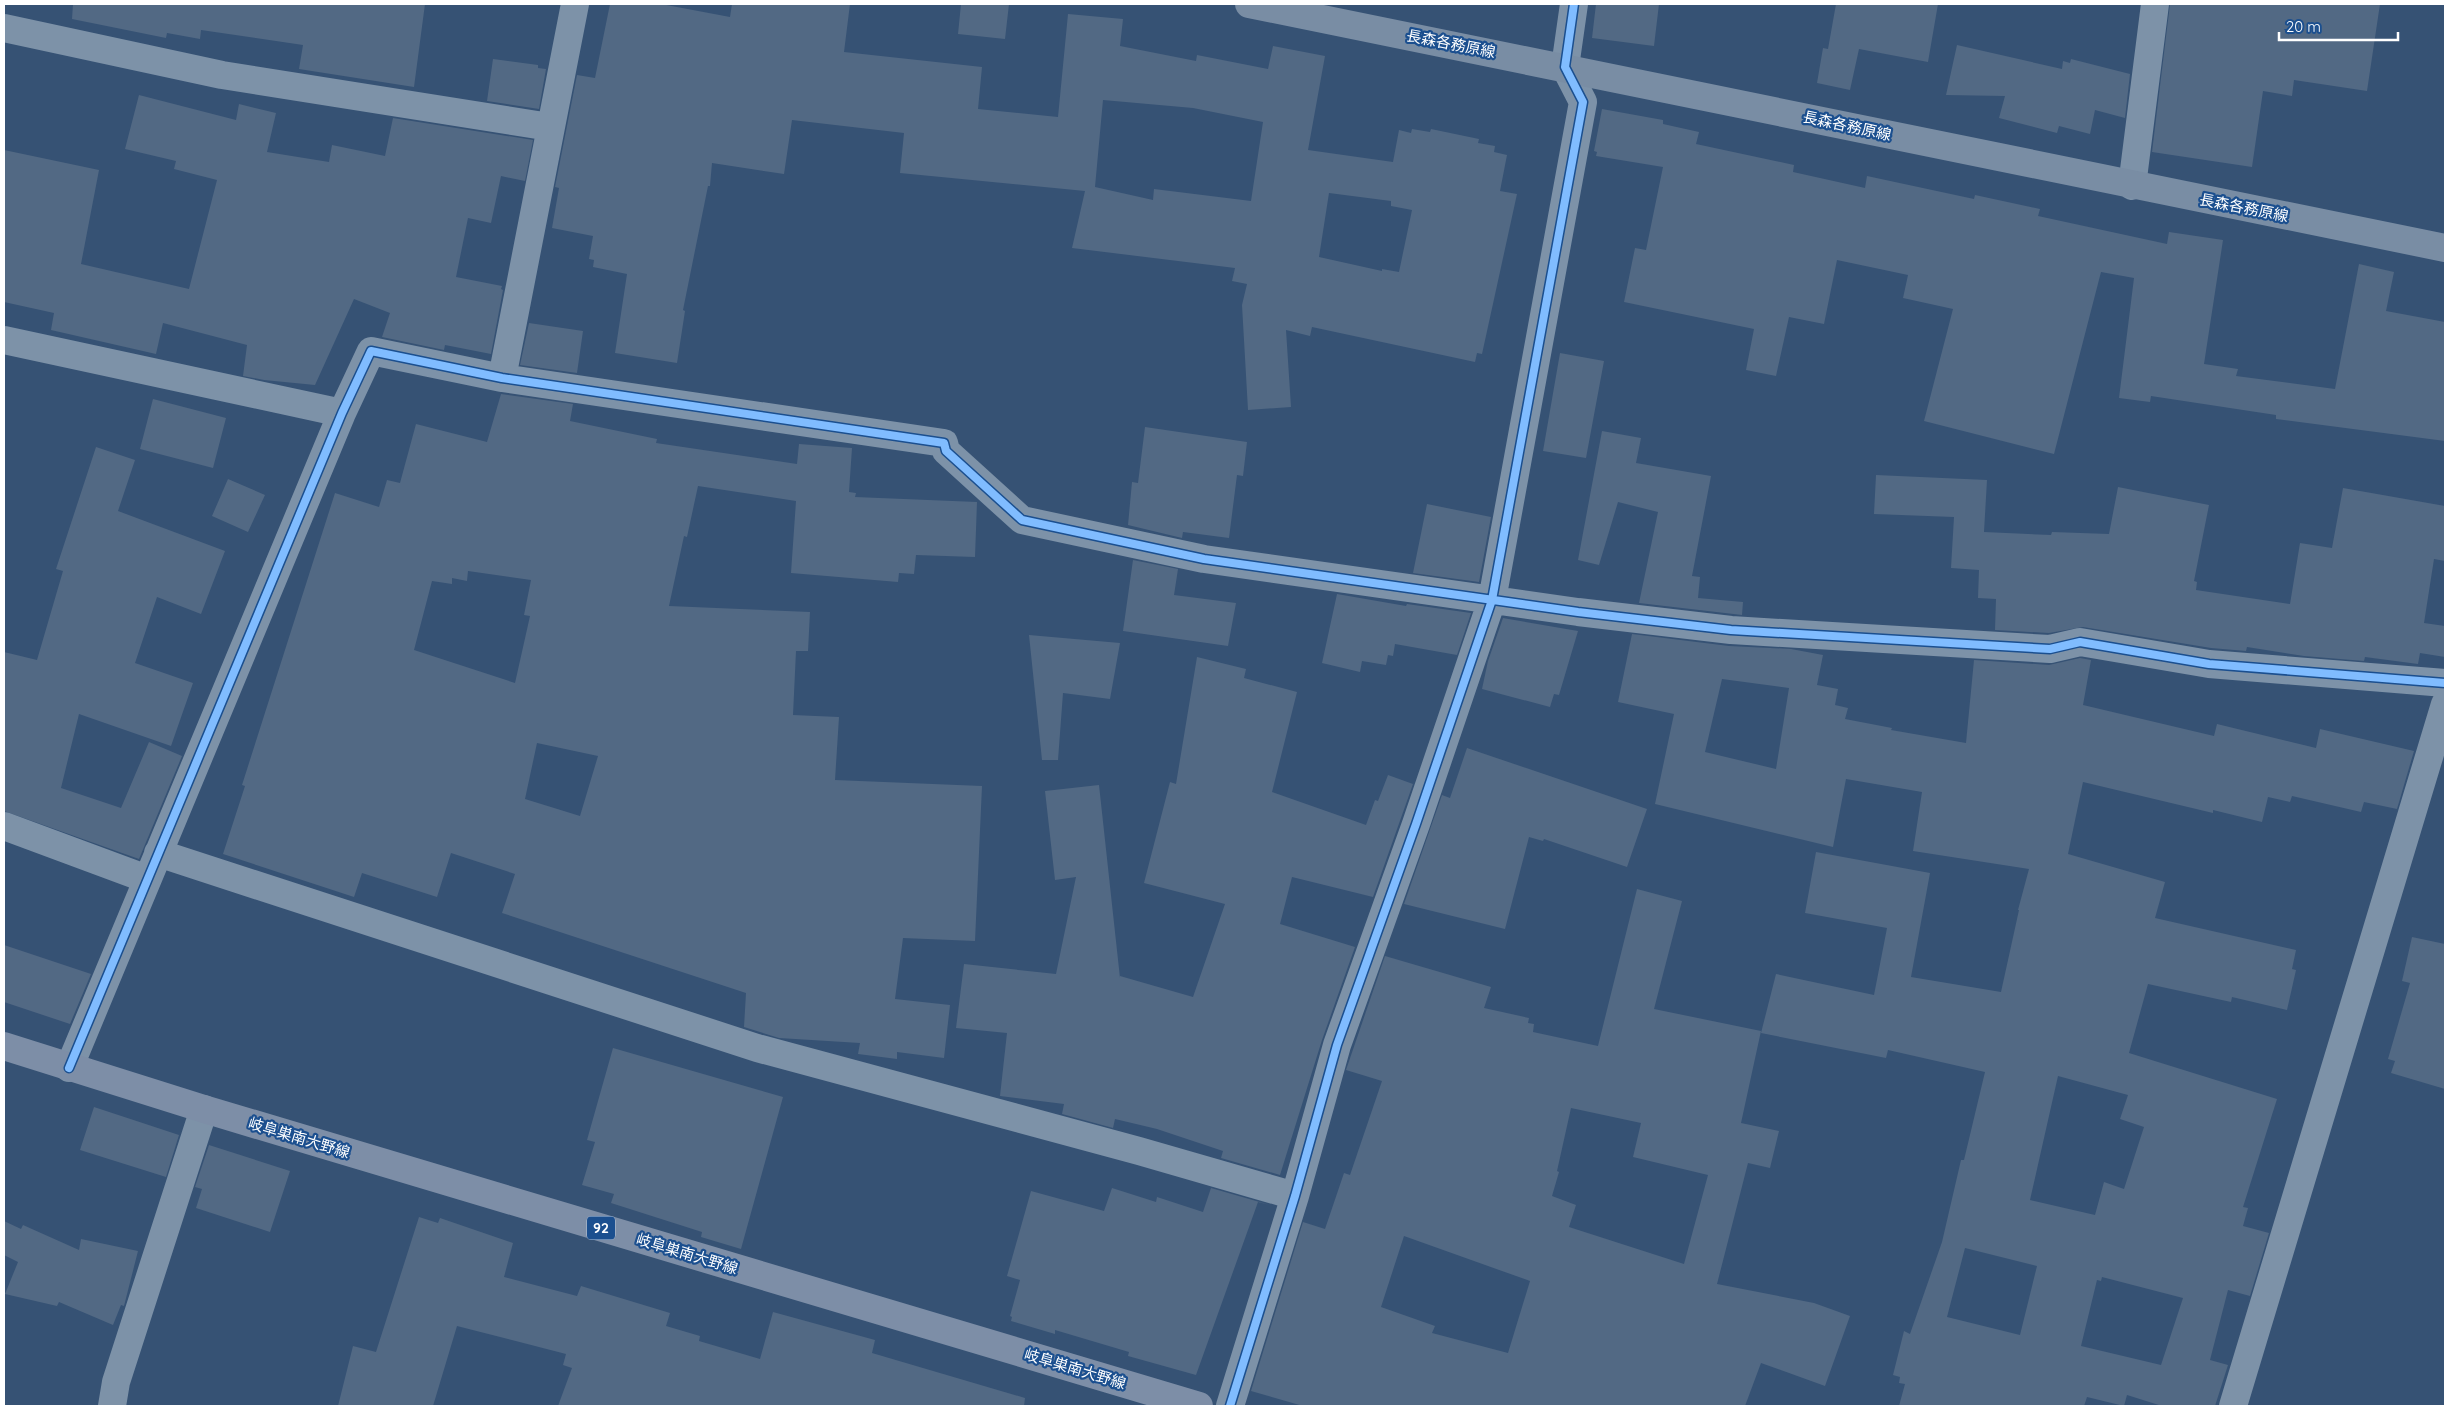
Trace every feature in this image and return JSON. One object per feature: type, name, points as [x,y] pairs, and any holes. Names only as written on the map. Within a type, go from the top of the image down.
[{"type":"main road","name":"長森各務原線","points":[[1249,4],[1565,67],[2132,186],[2445,248]]},
{"type":"main road","name":"岐阜巣南大野線","points":[[4,1046],[204,1109],[1199,1406]]},
{"type":"street","points":[[502,378],[575,4]]},
{"type":"street","points":[[1230,1406],[1295,1196],[1337,1045],[1492,600],[1583,102],[1565,67],[1574,4]]},
{"type":"street","points":[[2132,186],[2154,4]]},
{"type":"street","points":[[4,28],[222,75],[550,127]]},
{"type":"street","points":[[4,340],[342,413]]},
{"type":"street","points":[[69,1068],[342,413],[371,351],[502,378],[944,443],[946,450],[1022,520],[1204,559],[1578,612],[1731,630],[2050,649],[2080,642],[2210,664],[2445,683]]},
{"type":"street","points":[[2233,1406],[2445,704]]},
{"type":"street","points":[[4,826],[148,879]]},
{"type":"street","points":[[158,853],[757,1048],[1139,1151],[1295,1196]]},
{"type":"street","points":[[112,1406],[116,1382],[204,1109]]},
{"type":"building","points":[[73,4],[425,4],[414,87],[299,69],[303,45],[201,30],[200,39],[167,33],[166,38],[72,19]]},
{"type":"building","points":[[610,4],[661,4],[730,17],[732,4],[850,4],[844,52],[982,67],[978,109],[1058,117],[1068,14],[1123,19],[1120,46],[1196,61],[1197,55],[1268,69],[1273,46],[1325,56],[1308,150],[1393,162],[1399,130],[1411,133],[1412,129],[1430,132],[1431,129],[1479,139],[1478,143],[1495,146],[1494,152],[1507,155],[1500,191],[1517,194],[1482,354],[1477,353],[1475,362],[1312,327],[1310,336],[1286,330],[1291,407],[1248,410],[1242,305],[1247,284],[1232,281],[1235,268],[1072,248],[1085,191],[900,173],[904,133],[792,120],[784,174],[712,163],[710,186],[708,186],[683,310],[685,311],[677,363],[615,353],[627,274],[593,267],[594,260],[589,259],[593,236],[552,228],[559,188],[555,187],[577,75],[595,78]],"holes":[[[1103,100],[1193,108],[1263,122],[1251,201],[1154,189],[1153,200],[1095,187]],[[1329,193],[1391,201],[1391,206],[1412,210],[1399,272],[1382,269],[1382,271],[1319,257]]]},
{"type":"building","points":[[961,4],[1009,4],[1005,39],[958,34]]},
{"type":"building","points":[[1596,4],[1659,4],[1654,46],[1592,38]]},
{"type":"building","points":[[1836,4],[1938,4],[1928,62],[1859,49],[1850,90],[1817,83],[1823,48],[1828,49]]},
{"type":"building","points":[[2170,4],[2380,4],[2367,91],[2294,80],[2292,96],[2263,91],[2252,167],[2152,152]]},
{"type":"building","points":[[1957,45],[2062,69],[2063,61],[2070,63],[2071,59],[2130,74],[2125,118],[2095,110],[2090,134],[2059,126],[2057,133],[1999,118],[2005,96],[1946,95]]},
{"type":"building","points":[[493,59],[538,65],[538,68],[546,69],[539,109],[487,101]]},
{"type":"building","points":[[139,95],[236,120],[239,104],[276,113],[267,152],[329,162],[332,145],[385,156],[393,118],[533,140],[525,181],[501,176],[491,223],[468,218],[456,277],[502,286],[501,289],[503,290],[491,354],[445,345],[444,350],[382,337],[390,313],[354,299],[315,385],[264,380],[243,376],[247,345],[163,323],[156,354],[51,330],[54,313],[4,302],[4,150],[99,170],[81,264],[189,289],[217,180],[174,169],[176,161],[125,149]]},
{"type":"building","points":[[1602,109],[1663,120],[1663,124],[1699,132],[1696,144],[1794,165],[1793,172],[1865,188],[1867,176],[1974,199],[1975,195],[2040,209],[2038,216],[2167,244],[2169,232],[2223,240],[2204,364],[2238,369],[2236,376],[2335,389],[2359,264],[2394,272],[2386,311],[2445,322],[2445,441],[2276,419],[2276,415],[2151,396],[2150,402],[2119,398],[2134,278],[2101,272],[2054,454],[1924,421],[1953,309],[1903,298],[1908,275],[1837,260],[1824,324],[1789,317],[1776,376],[1746,370],[1754,329],[1624,302],[1635,248],[1646,250],[1663,167],[1596,156],[1597,152],[1594,151]]},
{"type":"building","points":[[529,323],[583,331],[577,373],[520,365]]},
{"type":"building","points":[[1560,353],[1604,361],[1586,458],[1543,451]]},
{"type":"building","points":[[501,394],[573,404],[570,421],[657,439],[656,443],[797,464],[799,444],[852,448],[849,492],[856,493],[855,497],[977,502],[975,557],[916,555],[914,574],[899,573],[898,582],[791,573],[796,501],[698,486],[687,537],[684,536],[669,606],[810,612],[808,651],[796,651],[793,715],[839,717],[835,780],[982,786],[975,941],[903,938],[895,999],[950,1005],[944,1058],[897,1052],[897,1059],[858,1054],[860,1043],[779,1038],[744,1027],[746,993],[502,913],[515,874],[451,853],[437,897],[362,873],[354,897],[223,854],[245,786],[242,785],[335,493],[379,507],[387,480],[400,483],[416,424],[487,442]],"holes":[[[468,571],[531,580],[524,615],[530,616],[515,683],[414,650],[432,581],[452,584],[452,578],[467,581]],[[537,743],[598,756],[580,816],[525,799]]]},
{"type":"building","points":[[153,399],[226,418],[213,468],[140,449]]},
{"type":"building","points":[[1145,427],[1247,442],[1243,476],[1237,475],[1229,538],[1183,532],[1182,538],[1128,525],[1132,482],[1138,483]]},
{"type":"building","points":[[1602,431],[1641,438],[1636,463],[1711,476],[1692,576],[1700,577],[1698,598],[1743,602],[1742,615],[1639,603],[1658,512],[1618,502],[1599,565],[1578,560]]},
{"type":"building","points":[[96,447],[135,460],[118,511],[225,551],[201,614],[157,597],[135,663],[193,683],[171,746],[79,714],[61,788],[121,808],[149,742],[182,756],[139,859],[4,811],[4,652],[37,660],[63,571],[56,569]]},
{"type":"building","points":[[1876,475],[1987,480],[1984,532],[2051,535],[2052,532],[2109,534],[2118,487],[2209,505],[2194,581],[2197,582],[2196,590],[2290,604],[2300,543],[2332,548],[2343,488],[2445,506],[2445,561],[2434,559],[2424,623],[2445,626],[2445,657],[2420,653],[2418,664],[2365,657],[2364,661],[2304,656],[2247,647],[2246,651],[2211,648],[2083,627],[2049,633],[1995,630],[1996,599],[1978,598],[1979,570],[1951,568],[1954,517],[1874,514]]},
{"type":"building","points":[[228,479],[265,495],[248,532],[212,516]]},
{"type":"building","points":[[1427,504],[1491,517],[1479,582],[1413,573]]},
{"type":"building","points":[[1133,560],[1178,569],[1174,595],[1236,603],[1228,646],[1123,631]]},
{"type":"building","points":[[1337,594],[1406,606],[1407,604],[1471,613],[1457,655],[1395,644],[1393,656],[1388,655],[1386,665],[1362,661],[1360,672],[1322,663]]},
{"type":"building","points":[[1503,618],[1578,631],[1559,695],[1554,694],[1550,707],[1482,689],[1488,661]]},
{"type":"building","points":[[1632,634],[1729,646],[1791,649],[1823,655],[1817,685],[1838,689],[1835,705],[1848,708],[1845,719],[1892,728],[1891,730],[1966,743],[1974,660],[2049,665],[2080,658],[2091,660],[2083,705],[2214,736],[2217,724],[2316,748],[2320,729],[2414,751],[2397,809],[2364,802],[2361,812],[2292,796],[2290,802],[2268,797],[2262,822],[2213,810],[2213,813],[2083,782],[2068,854],[2165,882],[2155,918],[2296,950],[2292,969],[2296,970],[2287,1010],[2232,997],[2231,1002],[2148,984],[2129,1053],[2277,1099],[2243,1207],[2248,1208],[2243,1226],[2269,1233],[2250,1296],[2228,1290],[2210,1360],[2228,1365],[2215,1406],[2162,1406],[2127,1395],[2124,1406],[2087,1397],[2084,1406],[1899,1406],[1905,1384],[1899,1383],[1900,1377],[1893,1375],[1904,1331],[1910,1334],[1942,1242],[1961,1160],[1964,1160],[1985,1072],[1888,1050],[1886,1058],[1761,1033],[1776,974],[1874,995],[1887,928],[1805,913],[1816,852],[1930,873],[1911,977],[2001,992],[2018,910],[2029,869],[1913,851],[1922,792],[1846,779],[1833,847],[1655,804],[1674,714],[1618,702]],"holes":[[[1722,679],[1789,688],[1776,769],[1705,752]],[[2058,1076],[2128,1095],[2120,1119],[2144,1127],[2124,1189],[2104,1182],[2095,1215],[2030,1200]],[[1965,1248],[2037,1266],[2020,1335],[1947,1317]],[[2102,1277],[2183,1298],[2161,1365],[2081,1346],[2097,1280],[2101,1281]]]},
{"type":"building","points":[[1029,635],[1120,643],[1110,699],[1063,693],[1058,760],[1042,760]]},
{"type":"building","points":[[1197,657],[1246,669],[1244,678],[1297,692],[1272,792],[1366,825],[1375,800],[1378,801],[1388,775],[1413,784],[1373,897],[1292,877],[1280,924],[1355,947],[1322,1040],[1280,1175],[1221,1158],[1223,1151],[1157,1129],[1115,1119],[1113,1128],[1062,1114],[1064,1104],[1000,1096],[1007,1033],[956,1028],[964,964],[1056,974],[1076,877],[1055,880],[1045,791],[1099,785],[1120,978],[1120,976],[1193,997],[1225,904],[1144,883],[1170,782],[1176,784]]},
{"type":"building","points":[[1467,748],[1647,809],[1627,867],[1544,839],[1543,841],[1529,837],[1505,929],[1404,904],[1442,795],[1450,798]]},
{"type":"building","points":[[1637,889],[1682,901],[1654,1009],[1761,1031],[1741,1123],[1779,1131],[1770,1168],[1748,1163],[1717,1284],[1814,1303],[1850,1316],[1825,1386],[1761,1363],[1745,1406],[1303,1406],[1251,1391],[1303,1222],[1325,1229],[1344,1173],[1350,1175],[1382,1081],[1346,1070],[1385,956],[1491,987],[1484,1008],[1529,1018],[1528,1023],[1534,1024],[1533,1032],[1598,1046]],"holes":[[[1571,1108],[1641,1123],[1633,1157],[1708,1175],[1684,1264],[1569,1227],[1576,1205],[1552,1196],[1559,1172],[1557,1171]],[[1404,1236],[1530,1281],[1508,1353],[1432,1333],[1435,1326],[1381,1307]]]},
{"type":"building","points":[[2412,937],[2445,944],[2445,1089],[2391,1073],[2395,1061],[2388,1059],[2410,983],[2402,981]]},
{"type":"building","points":[[4,945],[91,974],[70,1024],[4,1002]]},
{"type":"building","points":[[613,1048],[783,1097],[741,1249],[701,1237],[702,1232],[611,1203],[614,1194],[582,1185],[595,1142],[587,1140]]},
{"type":"building","points":[[94,1107],[179,1135],[166,1177],[80,1150]]},
{"type":"building","points":[[209,1145],[290,1171],[270,1232],[196,1208],[202,1189],[195,1187]]},
{"type":"building","points":[[1112,1188],[1156,1202],[1157,1197],[1203,1212],[1211,1188],[1270,1205],[1258,1202],[1196,1375],[1128,1356],[1129,1352],[1055,1330],[1055,1334],[1011,1321],[1012,1317],[1010,1316],[1020,1280],[1007,1276],[1031,1191],[1104,1211]]},
{"type":"building","points":[[419,1217],[438,1223],[440,1218],[513,1243],[504,1277],[577,1296],[581,1286],[670,1313],[666,1326],[700,1336],[699,1341],[760,1359],[773,1312],[875,1340],[872,1353],[1025,1398],[1024,1406],[558,1406],[572,1368],[563,1365],[566,1354],[457,1326],[433,1406],[338,1406],[353,1346],[376,1352]]},
{"type":"building","points":[[4,1221],[21,1229],[23,1225],[79,1250],[81,1239],[138,1251],[124,1306],[121,1305],[113,1325],[59,1302],[57,1306],[5,1294],[18,1262],[4,1255]]},
{"type":"cycle path","points":[[1230,1406],[1295,1196],[1337,1045],[1416,824],[1492,600],[1583,102],[1565,67],[1574,4]]},
{"type":"cycle path","points":[[69,1068],[342,413],[371,351],[502,378],[944,443],[946,451],[1022,520],[1204,559],[1578,612],[1731,630],[2050,649],[2080,642],[2209,664],[2445,683]]}]
